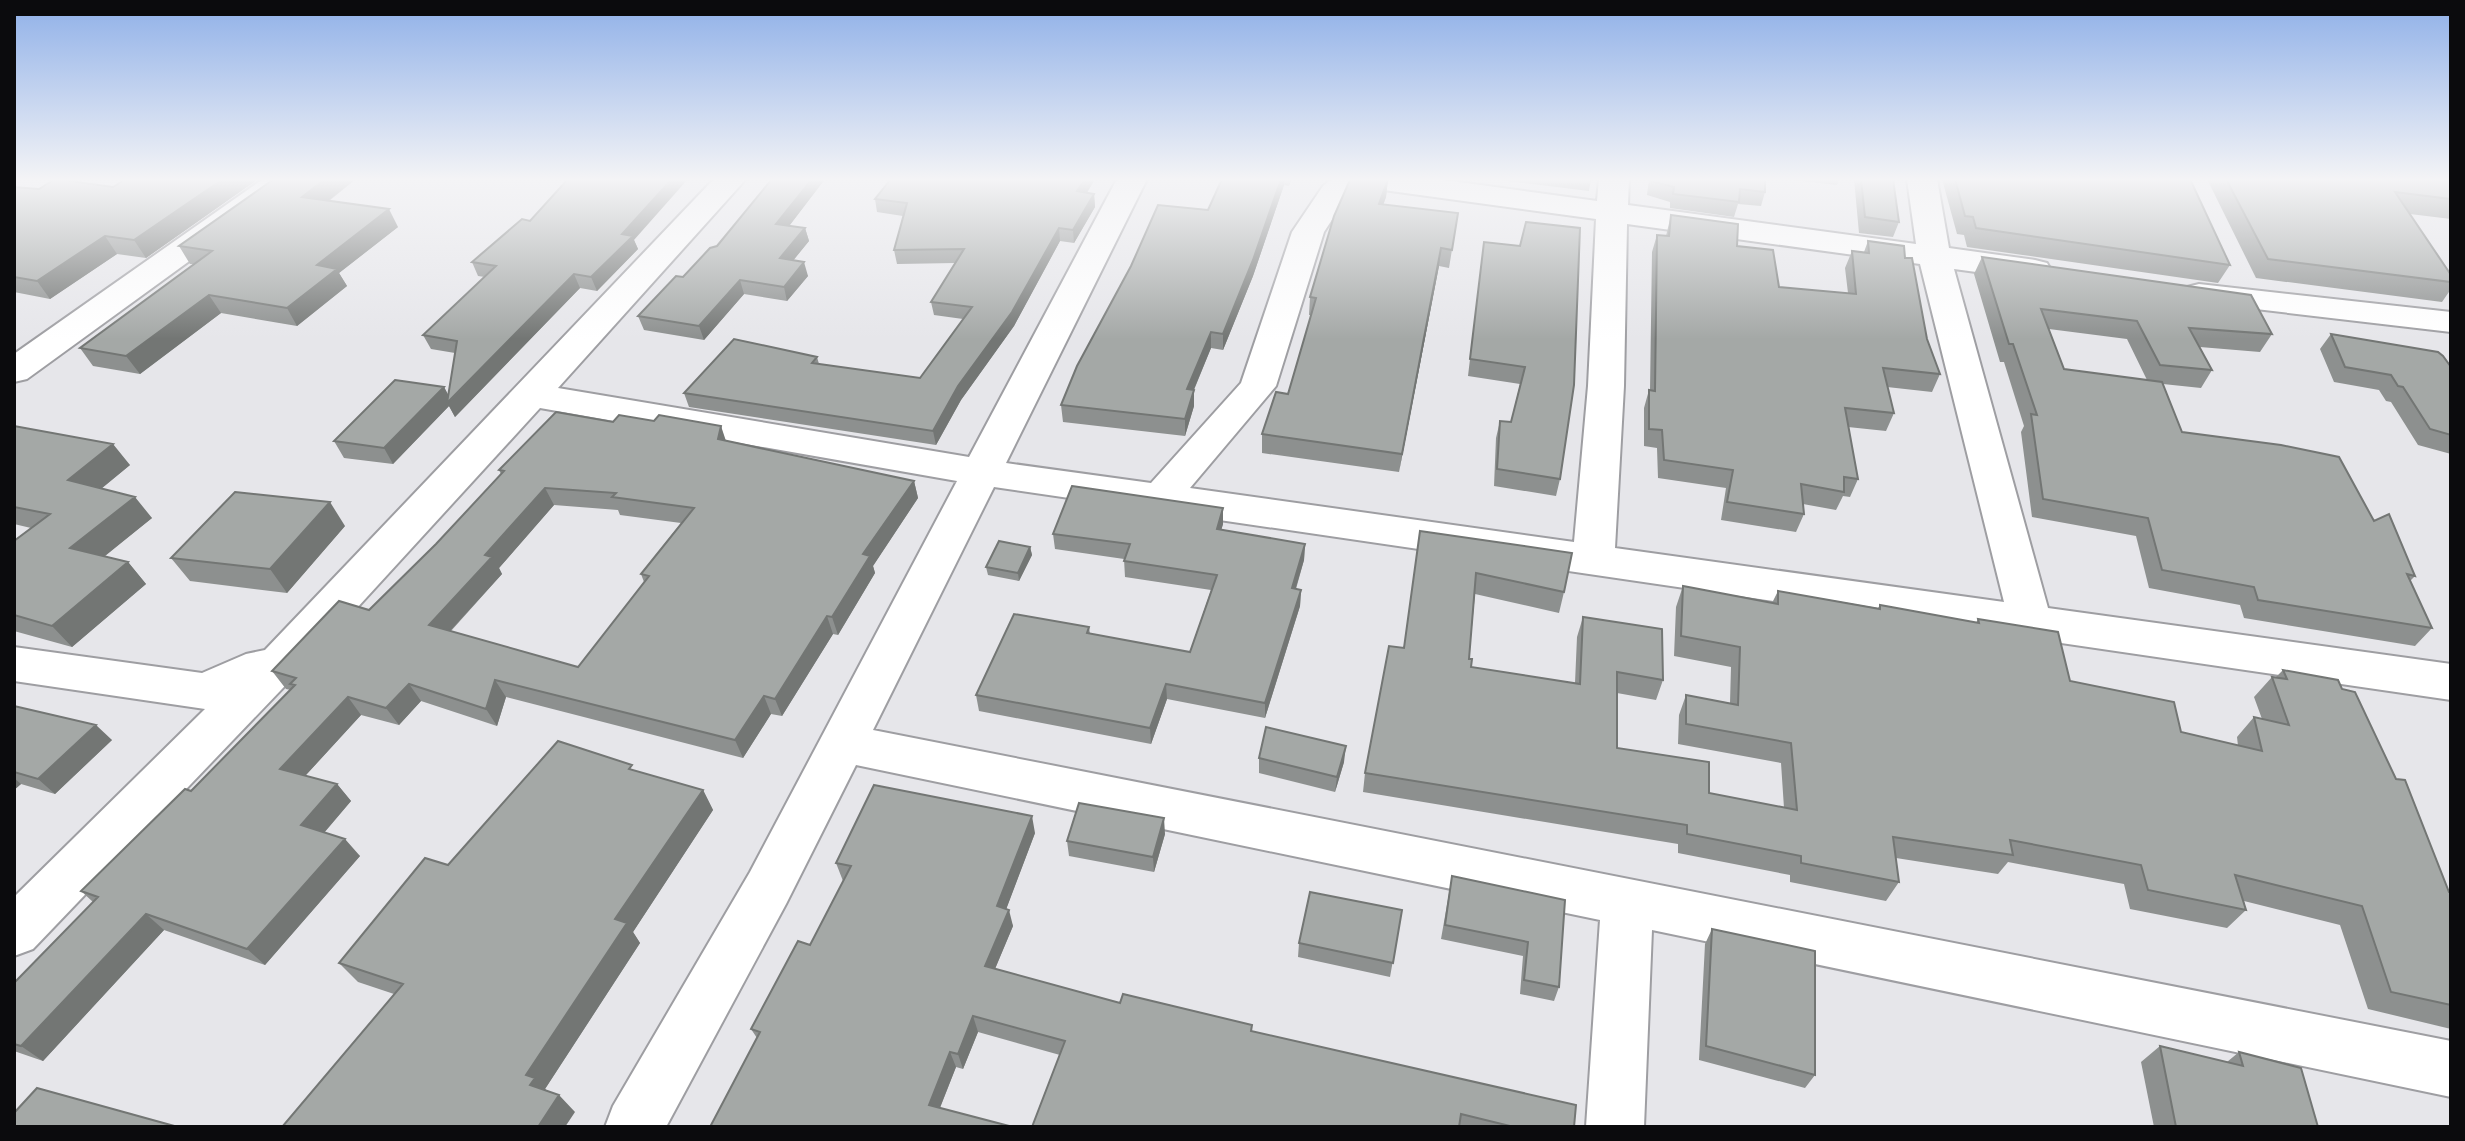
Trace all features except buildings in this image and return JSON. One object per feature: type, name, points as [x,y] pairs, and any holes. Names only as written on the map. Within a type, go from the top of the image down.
[{"type":"street","points":[[14,371],[208,232]]},
{"type":"street","points":[[14,932],[286,656],[682,232]]},
{"type":"street","points":[[634,1127],[768,888],[1104,232]]},
{"type":"street","points":[[1161,497],[1258,386],[1308,232]]},
{"type":"street","points":[[1593,559],[1606,386],[1611,232]]},
{"type":"street","points":[[1812,232],[1934,255],[2059,273]]},
{"type":"street","points":[[1930,232],[2030,621]]},
{"type":"street","points":[[2227,261],[2246,301]]},
{"type":"street","points":[[2168,290],[2451,322]]},
{"type":"street","points":[[531,395],[979,472],[2451,682]]},
{"type":"street","points":[[14,664],[205,691],[286,656]]},
{"type":"street","points":[[844,743],[2451,1069]]},
{"type":"street","points":[[1615,1127],[1627,901]]}]
